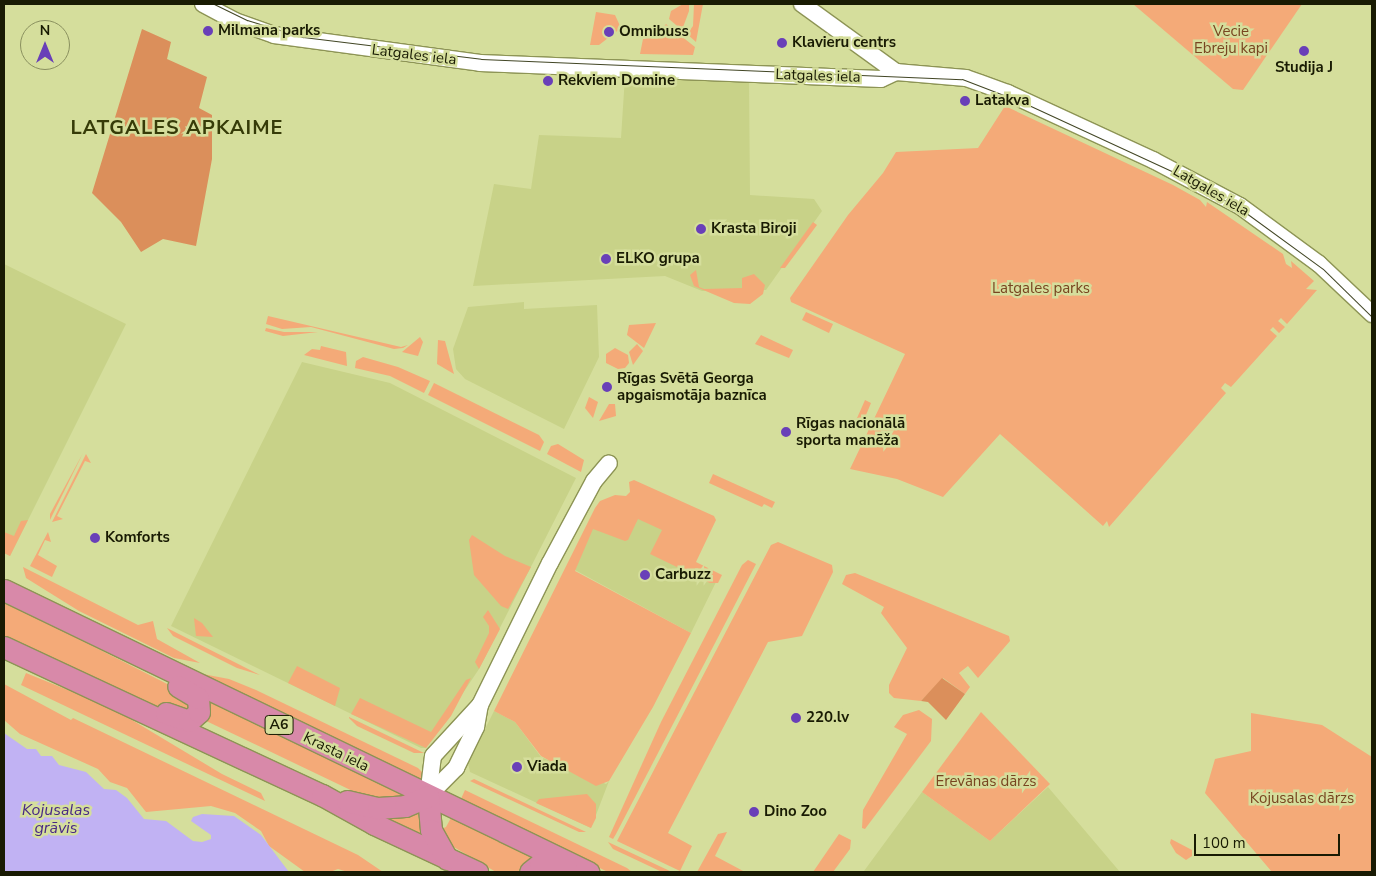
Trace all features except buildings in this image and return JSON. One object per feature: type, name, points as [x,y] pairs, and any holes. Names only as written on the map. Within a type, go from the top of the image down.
[{"type":"highway","name":"Krasta iela","points":[[4,590],[130,654],[580,868]]},
{"type":"highway","name":"A6","points":[[4,647],[322,795],[374,824],[477,872]]},
{"type":"highway","name":"A6","points":[[72,680],[99,683],[179,719],[194,719],[200,708],[198,698],[130,654]]},
{"type":"highway","points":[[322,795],[378,808],[405,806],[428,796],[431,830],[448,859]]},
{"type":"highway","points":[[530,872],[540,864],[580,868]]},
{"type":"street","name":"Latgales iela","points":[[203,4],[235,21],[274,35],[480,63],[882,79],[896,72],[947,74],[978,81],[1180,173],[1240,206],[1320,264],[1372,314]]},
{"type":"street","points":[[802,4],[896,72]]},
{"type":"street","points":[[428,796],[433,756],[480,704],[575,515],[609,463]]},
{"type":"street","points":[[428,796],[456,768],[476,727],[480,704]]},
{"type":"shaded area","points":[[142,29],[171,42],[167,59],[207,77],[199,108],[212,115],[212,159],[196,246],[163,239],[141,252],[121,222],[92,193]]},
{"type":"shaded area","points":[[625,76],[749,81],[750,195],[814,199],[822,211],[766,290],[702,291],[665,276],[473,286],[494,184],[531,189],[539,135],[621,138]]},
{"type":"shaded area","points":[[4,264],[126,324],[10,556],[4,553]]},
{"type":"shaded area","points":[[524,302],[524,309],[597,305],[599,357],[564,429],[465,379],[456,369],[453,349],[468,307]]},
{"type":"shaded area","points":[[302,362],[390,383],[576,478],[479,669],[426,748],[421,748],[171,626]]},
{"type":"shaded area","name":"Carbuzz","points":[[636,517],[664,528],[654,552],[717,580],[691,633],[575,570],[592,527]]},
{"type":"shaded area","points":[[942,678],[965,694],[946,720],[928,702],[921,701]]},
{"type":"shaded area","name":"Viada","points":[[494,711],[515,722],[541,757],[606,784],[609,781],[591,828],[470,772],[468,763]]},
{"type":"shaded area","points":[[1048,787],[1120,872],[854,872],[864,871],[922,792],[990,841]]},
{"type":"green space","points":[[683,4],[689,4],[689,11],[682,30],[669,19],[671,11]]},
{"type":"green space","points":[[694,4],[703,4],[696,42],[687,34],[693,26]]},
{"type":"green space","name":"Vecie Ebreju kapi","points":[[1133,4],[1302,4],[1243,90],[1233,89]]},
{"type":"green space","points":[[596,12],[615,15],[621,28],[599,45],[590,45]]},
{"type":"green space","points":[[666,24],[695,47],[693,55],[640,54],[643,39],[656,36]]},
{"type":"green space","name":"Latgales parks","points":[[1005,106],[1173,185],[1200,200],[1206,207],[1207,202],[1283,254],[1286,264],[1292,268],[1291,261],[1314,281],[1306,289],[1317,290],[1287,324],[1281,318],[1278,321],[1285,327],[1279,333],[1273,327],[1270,330],[1277,336],[1231,387],[1225,383],[1221,388],[1226,393],[1109,527],[1107,521],[1103,526],[1000,434],[943,497],[897,479],[850,469],[905,354],[791,302],[790,298],[848,215],[883,173],[896,152],[978,148]]},
{"type":"green space","points":[[813,222],[817,225],[785,268],[780,268]]},
{"type":"green space","points":[[696,270],[699,287],[704,289],[742,288],[742,278],[754,274],[765,285],[763,294],[750,304],[734,303],[694,286],[690,275]]},
{"type":"green space","points":[[806,312],[833,324],[829,333],[802,320]]},
{"type":"green space","points":[[268,316],[401,347],[408,345],[403,348],[394,349],[311,327],[282,329],[266,324]]},
{"type":"green space","points":[[656,323],[644,348],[627,335],[629,325]]},
{"type":"green space","points":[[266,328],[284,332],[318,332],[283,336],[265,331]]},
{"type":"green space","points":[[761,335],[793,350],[789,358],[755,344]]},
{"type":"green space","points":[[420,337],[423,342],[418,356],[402,352]]},
{"type":"green space","points":[[438,340],[445,341],[454,374],[437,364]]},
{"type":"green space","points":[[637,344],[643,351],[633,365],[629,352]]},
{"type":"green space","points":[[321,346],[346,352],[347,366],[304,355],[312,349],[320,350]]},
{"type":"green space","points":[[615,348],[628,355],[629,363],[625,368],[618,369],[606,363],[606,354]]},
{"type":"green space","points":[[363,357],[398,367],[430,381],[424,393],[390,376],[355,368],[356,361]]},
{"type":"green space","points":[[434,383],[539,435],[544,442],[540,451],[428,395]]},
{"type":"green space","points":[[589,397],[598,402],[593,418],[585,408]]},
{"type":"green space","points":[[865,400],[871,403],[861,427],[854,425]]},
{"type":"green space","points":[[609,404],[615,404],[616,416],[599,421]]},
{"type":"green space","points":[[558,444],[584,460],[581,472],[547,454],[551,446]]},
{"type":"green space","points":[[83,453],[50,520],[50,514]]},
{"type":"green space","points":[[86,454],[91,463],[85,461],[57,516],[63,519],[52,522]]},
{"type":"green space","points":[[713,474],[775,502],[772,508],[764,504],[762,507],[709,483]]},
{"type":"green space","points":[[634,480],[714,516],[716,520],[696,562],[722,575],[718,583],[710,583],[650,554],[662,530],[638,519],[628,540],[625,541],[593,529],[575,571],[691,633],[653,707],[609,781],[596,786],[541,756],[515,722],[494,711],[595,508],[600,501],[615,495],[626,496],[630,492],[629,482]]},
{"type":"green space","points":[[28,520],[10,556],[4,553],[4,532],[14,536],[21,521]]},
{"type":"green space","points":[[48,532],[51,542],[45,540],[38,555],[57,566],[52,577],[30,566]]},
{"type":"green space","points":[[472,535],[505,556],[531,567],[508,609],[501,606],[474,575],[469,540]]},
{"type":"green space","points":[[778,542],[832,565],[833,572],[802,636],[768,642],[668,833],[692,846],[680,871],[617,841],[771,545]]},
{"type":"green space","points":[[748,560],[756,564],[613,839],[609,837],[661,722],[742,565]]},
{"type":"green space","points":[[23,567],[138,625],[153,621],[157,639],[200,663],[174,658],[79,611],[26,578]]},
{"type":"green space","points":[[855,573],[1009,636],[1010,641],[978,678],[968,666],[959,673],[970,687],[965,694],[943,678],[921,701],[894,698],[889,693],[889,685],[907,648],[881,613],[884,607],[842,584],[846,575]]},
{"type":"green space","points":[[4,601],[179,690],[191,708],[177,715],[4,639]]},
{"type":"green space","points":[[488,610],[500,629],[479,669],[475,662],[489,633],[489,626],[483,617]]},
{"type":"green space","points":[[194,618],[202,623],[213,637],[196,636]]},
{"type":"green space","points":[[167,628],[260,675],[237,668],[173,636]]},
{"type":"green space","points":[[297,666],[340,688],[335,706],[288,683]]},
{"type":"green space","points":[[192,672],[229,679],[256,690],[418,768],[422,772],[421,780]]},
{"type":"green space","points":[[26,673],[112,708],[222,774],[261,793],[265,801],[21,685]]},
{"type":"green space","points":[[471,678],[451,716],[426,748],[351,714],[360,698],[431,732],[466,680]]},
{"type":"green space","points":[[4,684],[71,720],[73,718],[358,855],[383,872],[348,872],[338,869],[330,872],[305,872],[269,846],[261,831],[235,813],[211,806],[146,812],[127,788],[110,782],[98,769],[20,734],[4,720]]},
{"type":"green space","points":[[211,697],[410,795],[390,801],[361,795],[202,719],[209,710]]},
{"type":"green space","points":[[919,710],[932,719],[931,741],[865,829],[862,828],[863,810],[907,734],[894,727],[903,715]]},
{"type":"green space","name":"Erevānas dārzs","points":[[981,712],[1050,784],[990,841],[922,792]]},
{"type":"green space","name":"Kojusalas dārzs","points":[[1251,713],[1322,725],[1372,757],[1372,872],[1272,872],[1205,793],[1215,759],[1251,751]]},
{"type":"green space","points":[[349,718],[424,753],[414,753],[357,726]]},
{"type":"green space","points":[[474,779],[586,832],[579,832],[470,781]]},
{"type":"green space","points":[[465,790],[632,872],[608,872],[460,801]]},
{"type":"green space","points":[[587,794],[596,804],[596,818],[591,828],[536,803],[539,799]]},
{"type":"green space","points":[[417,810],[421,830],[418,835],[380,816]]},
{"type":"green space","points":[[452,816],[539,858],[525,862],[520,872],[496,872],[447,843],[439,830],[446,827]]},
{"type":"green space","points":[[727,832],[715,856],[745,872],[697,872],[718,834]]},
{"type":"green space","points":[[839,834],[851,840],[850,849],[833,872],[813,872]]},
{"type":"green space","points":[[1171,839],[1192,850],[1192,856],[1186,860],[1176,853],[1170,843]]},
{"type":"green space","points":[[608,842],[672,872],[662,872],[613,849]]},
{"type":"water","name":"Kojusalas grāvis","points":[[4,733],[27,749],[36,749],[41,756],[52,756],[59,765],[86,772],[104,789],[116,790],[127,798],[144,819],[166,821],[193,841],[202,842],[211,839],[211,835],[191,821],[193,817],[202,814],[234,816],[261,835],[289,872],[4,872]]},
{"type":"tram line","points":[[214,4],[247,20],[303,37],[481,59],[962,79],[1022,102],[1176,173],[1242,210],[1323,269],[1372,317]]},
{"type":"place","name":"Milmana parks","points":[[208,31]]},
{"type":"place","name":"Omnibuss","points":[[609,32]]},
{"type":"place","name":"Klavieru centrs","points":[[782,43]]},
{"type":"place","name":"Studija J","points":[[1304,51]]},
{"type":"place","name":"Rekviem Domine","points":[[548,81]]},
{"type":"place","name":"Latakva","points":[[965,101]]},
{"type":"place","name":"Krasta Biroji","points":[[701,229]]},
{"type":"place","name":"ELKO grupa","points":[[606,259]]},
{"type":"place","name":"Rīgas Svētā Georga apgaismotāja baznīca","points":[[607,387]]},
{"type":"place","name":"Rīgas nacionālā sporta manēža","points":[[786,432]]},
{"type":"place","name":"Komforts","points":[[95,538]]},
{"type":"place","name":"Carbuzz","points":[[645,575]]},
{"type":"place","name":"220.lv","points":[[796,718]]},
{"type":"place","name":"Viada","points":[[517,767]]},
{"type":"place","name":"Dino Zoo","points":[[754,812]]},
{"type":"district","name":"LATGALES APKAIME","points":[[177,127]]}]
